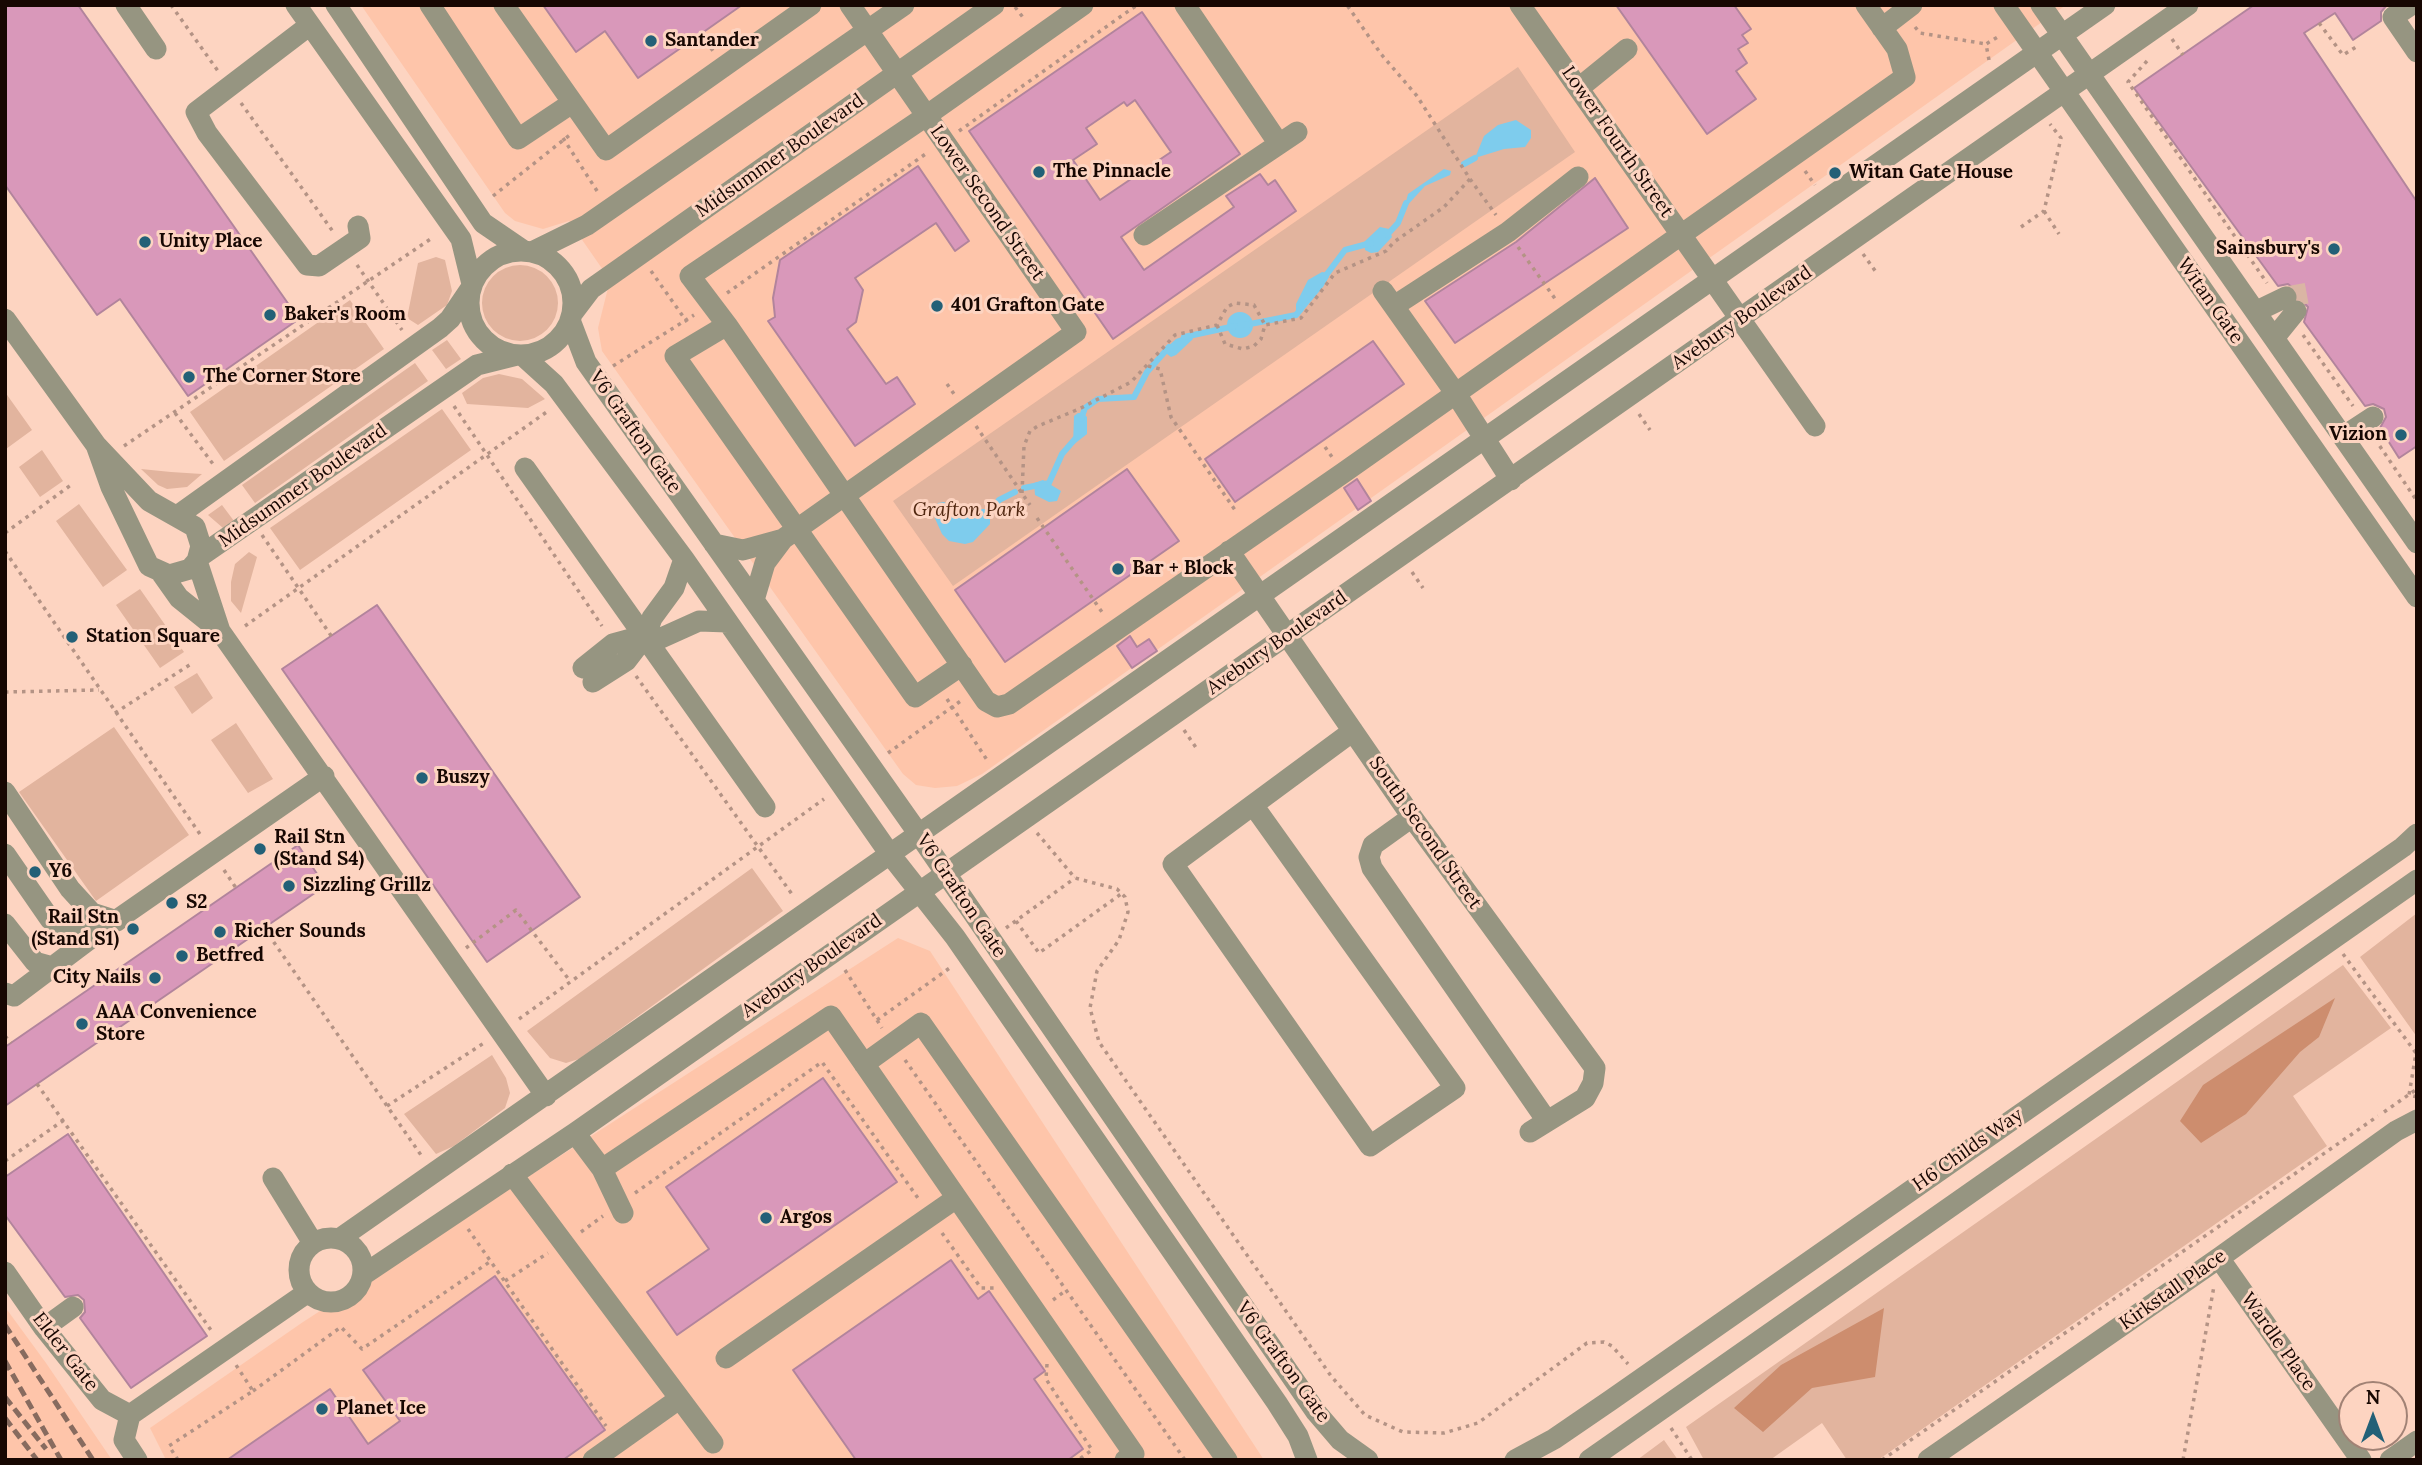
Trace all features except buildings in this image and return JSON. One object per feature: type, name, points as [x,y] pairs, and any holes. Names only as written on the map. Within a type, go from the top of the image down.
[{"type":"street","points":[[126,5],[156,49]]},
{"type":"street","points":[[296,5],[460,239],[467,255],[471,286],[469,307],[474,324],[484,340],[499,350],[520,355],[552,345],[571,317],[573,300],[565,275],[545,256],[528,251],[483,223],[342,7]]},
{"type":"street","points":[[429,5],[518,139],[572,103]]},
{"type":"street","points":[[504,5],[606,150],[811,5]]},
{"type":"street","name":"Lower Second Street","points":[[850,5],[1076,332],[966,410]]},
{"type":"street","points":[[142,553],[143,535],[151,523],[163,517],[175,516],[440,328],[493,259],[502,254],[528,251],[587,225],[904,5]]},
{"type":"street","name":"Midsummer Boulevard","points":[[571,317],[591,289],[995,5]]},
{"type":"street","points":[[1083,5],[926,116],[690,276],[992,705],[1009,704],[1456,394],[1905,77],[1897,49],[1866,5]]},
{"type":"street","points":[[1144,235],[1288,138],[1185,5]]},
{"type":"street","name":"Lower Fourth Street","points":[[1520,5],[1815,426]]},
{"type":"street","points":[[1882,28],[1912,5]]},
{"type":"street","name":"Witan Gate","points":[[2004,5],[2417,597]]},
{"type":"street","name":"Witan Gate","points":[[2041,5],[2417,542]]},
{"type":"street","points":[[339,1239],[827,898],[992,778],[1028,756],[2105,5]]},
{"type":"street","name":"Avebury Boulevard","points":[[363,1275],[575,1133],[946,873],[1024,826],[1057,797],[2188,5]]},
{"type":"street","points":[[2411,5],[2393,17],[2417,52]]},
{"type":"street","points":[[310,25],[196,112],[207,133],[307,265],[319,266],[360,238],[358,226]]},
{"type":"street","points":[[1582,92],[1630,54]]},
{"type":"street","points":[[1511,480],[1456,394],[1388,298],[1508,232],[1578,177]]},
{"type":"street","points":[[2257,311],[2288,307]]},
{"type":"street","points":[[2275,337],[2288,307]]},
{"type":"street","name":"V6 Grafton Gate","points":[[571,317],[586,362],[918,832],[1316,1412],[1340,1440],[1368,1460]]},
{"type":"street","points":[[6,323],[96,445],[149,501],[190,522],[198,533],[198,559],[220,631]]},
{"type":"street","points":[[727,325],[675,356],[790,535],[915,697],[962,665]]},
{"type":"street","name":"Midsummer Boulevard","points":[[198,559],[467,371],[487,361],[520,355]]},
{"type":"street","name":"V6 Grafton Gate","points":[[520,355],[554,384],[684,559],[889,853],[955,937],[1277,1403],[1297,1436],[1307,1460]]},
{"type":"street","points":[[754,600],[765,563],[790,535],[966,410]]},
{"type":"street","points":[[2344,436],[2368,420]]},
{"type":"street","points":[[96,445],[149,566],[162,574],[179,598],[220,631],[453,959],[546,1096]]},
{"type":"street","points":[[525,468],[646,635],[765,807]]},
{"type":"street","points":[[714,544],[743,550],[790,535]]},
{"type":"street","name":"South Second Street","points":[[1229,551],[1412,817],[1595,1068],[1593,1083],[1585,1097],[1539,1127],[1372,868],[1369,857],[1373,845],[1412,817]]},
{"type":"street","points":[[162,574],[183,573],[198,559]]},
{"type":"street","points":[[588,675],[646,635],[652,618],[674,588],[684,559]]},
{"type":"street","points":[[646,635],[659,639],[699,621],[728,622]]},
{"type":"street","points":[[1253,805],[1455,1088],[1370,1146],[1174,864],[1253,805],[1353,731]]},
{"type":"street","points":[[5,993],[14,996],[95,935],[324,776]]},
{"type":"street","points":[[5,792],[70,889],[92,913],[117,920]]},
{"type":"street","name":"H6 Childs Way","points":[[1516,1460],[1554,1439],[1611,1400],[2417,834]]},
{"type":"street","points":[[5,854],[50,919],[73,933],[95,935]]},
{"type":"street","name":"H6 Childs Way","points":[[1589,1460],[2417,880]]},
{"type":"street","points":[[5,924],[34,962],[53,967]]},
{"type":"street","points":[[602,1169],[831,1016],[955,1199],[1134,1454],[1125,1460]]},
{"type":"street","points":[[864,1064],[921,1023],[1227,1460]]},
{"type":"street","name":"Kirkstall Place","points":[[1928,1460],[2219,1258],[2396,1131],[2417,1120]]},
{"type":"street","points":[[575,1133],[602,1169],[621,1209]]},
{"type":"street","points":[[512,1174],[713,1443]]},
{"type":"street","points":[[273,1178],[313,1243]]},
{"type":"street","points":[[726,1358],[955,1199]]},
{"type":"street","points":[[323,1238],[339,1239],[358,1252],[363,1275],[359,1286],[346,1298],[328,1301],[308,1292],[300,1276],[300,1262],[313,1243],[323,1238]]},
{"type":"street","name":"Wardle Place","points":[[2219,1258],[2361,1460]]},
{"type":"street","name":"Elder Gate","points":[[5,1272],[44,1328],[102,1399],[130,1415]]},
{"type":"street","points":[[137,1460],[124,1440],[130,1415],[308,1292]]},
{"type":"street","points":[[44,1328],[73,1307]]},
{"type":"street","points":[[593,1460],[680,1399]]},
{"type":"street","points":[[1277,1403],[1293,1460]]},
{"type":"street","points":[[2390,1460],[2417,1441]]},
{"type":"path","points":[[171,5],[408,338]]},
{"type":"path","points":[[613,366],[712,304],[1137,5]]},
{"type":"path","points":[[1347,5],[1381,54],[1417,96],[1470,179],[1544,284]]},
{"type":"path","points":[[2319,23],[2343,55],[2356,47]]},
{"type":"path","points":[[1920,33],[1986,44],[2018,25]]},
{"type":"path","points":[[706,41],[724,66]]},
{"type":"path","points":[[1986,44],[1993,83]]},
{"type":"path","points":[[2152,54],[2128,82],[2368,420],[2417,501]]},
{"type":"path","points":[[2021,227],[2044,211],[2061,138],[2040,110]]},
{"type":"path","points":[[547,120],[563,139],[602,198]]},
{"type":"path","points":[[493,196],[563,139],[587,124]]},
{"type":"path","points":[[1265,325],[1301,318],[1335,273],[1386,251],[1394,242],[1444,207],[1470,179]]},
{"type":"path","points":[[813,193],[830,219]]},
{"type":"path","points":[[2044,211],[2059,234]]},
{"type":"path","points":[[122,447],[432,238]]},
{"type":"path","points":[[647,265],[701,340]]},
{"type":"path","points":[[1022,493],[1024,446],[1030,431],[1131,382],[1147,366],[1160,347],[1175,335],[1217,325],[1227,307],[1235,303],[1254,305],[1265,325],[1261,339],[1254,346],[1243,349],[1225,344],[1217,325]]},
{"type":"path","points":[[1147,366],[1160,369],[1171,417],[1235,510]]},
{"type":"path","points":[[947,384],[1030,505]]},
{"type":"path","points":[[447,396],[620,653],[799,904]]},
{"type":"path","points":[[245,626],[299,585],[552,409]]},
{"type":"path","points":[[174,413],[215,467]]},
{"type":"path","points":[[5,533],[71,485]]},
{"type":"path","points":[[261,534],[332,636]]},
{"type":"path","points":[[6,553],[197,830]]},
{"type":"path","points":[[115,713],[191,664]]},
{"type":"path","points":[[936,683],[992,778]]},
{"type":"path","points":[[888,753],[978,688]]},
{"type":"path","points":[[5,692],[99,690]]},
{"type":"path","points":[[519,1019],[824,799]]},
{"type":"path","points":[[1024,826],[1075,878],[1116,889],[1122,894],[1128,912],[1119,940],[1097,971],[1090,1008],[1099,1042],[1331,1376],[1365,1415],[1403,1432],[1444,1433],[1478,1423],[1587,1343],[1604,1342],[1612,1346],[1634,1373]]},
{"type":"path","points":[[1016,921],[1039,953],[1122,894]]},
{"type":"path","points":[[453,959],[516,910],[570,981]]},
{"type":"path","points":[[264,928],[387,1106],[484,1043]]},
{"type":"path","points":[[2337,946],[2416,1054],[2409,1095]]},
{"type":"path","points":[[838,960],[893,1043],[1185,1460]]},
{"type":"path","points":[[5,1036],[11,1043]]},
{"type":"path","points":[[505,1281],[621,1209],[821,1062],[981,1288],[998,1288]]},
{"type":"path","points":[[37,1084],[253,1391]]},
{"type":"path","points":[[1882,1460],[2417,1089]]},
{"type":"path","points":[[2409,1095],[2417,1097]]},
{"type":"path","points":[[5,1161],[64,1120]]},
{"type":"path","points":[[2183,1460],[2219,1258]]},
{"type":"path","points":[[178,1460],[169,1446],[253,1391],[341,1328],[362,1349],[491,1261]]},
{"type":"path","points":[[542,1332],[617,1442]]},
{"type":"path","points":[[1047,1360],[1046,1380],[1092,1450],[1078,1460]]},
{"type":"path","points":[[1671,1427],[1692,1460]]},
{"type":"shaded area","points":[[361,5],[2066,5],[982,774],[957,786],[935,788],[916,785],[903,774],[602,351],[598,328],[610,280],[569,221],[543,229],[515,221],[505,213]]},
{"type":"shaded area","points":[[898,938],[930,951],[1264,1460],[166,1460],[150,1428],[303,1322]]},
{"type":"shaded area","points":[[2335,998],[2319,1037],[2300,1052],[2246,1114],[2201,1143],[2180,1121],[2203,1085]]},
{"type":"shaded area","points":[[5,1307],[46,1363],[112,1460],[5,1460]]},
{"type":"shaded area","points":[[1884,1308],[1875,1377],[1812,1388],[1763,1432],[1734,1408],[1781,1365]]},
{"type":"green space","name":"Grafton Park","points":[[1518,67],[1575,152],[953,586],[893,501]]},
{"type":"green space","points":[[436,257],[445,260],[452,291],[447,305],[418,325],[407,318],[418,263]]},
{"type":"green space","points":[[520,265],[534,268],[547,276],[555,289],[558,303],[555,317],[547,330],[534,338],[520,341],[506,338],[493,330],[485,317],[482,303],[485,289],[493,276],[506,268]]},
{"type":"green space","points":[[350,300],[384,349],[224,461],[190,412]]},
{"type":"green space","points":[[447,340],[461,359],[446,369],[432,350]]},
{"type":"green space","points":[[415,363],[428,381],[255,503],[242,485]]},
{"type":"green space","points":[[499,374],[522,379],[545,399],[528,408],[467,404],[462,393],[483,378]]},
{"type":"green space","points":[[5,392],[32,430],[6,449],[5,448]]},
{"type":"green space","points":[[442,409],[471,450],[300,570],[270,528]]},
{"type":"green space","points":[[42,450],[63,481],[40,497],[19,467]]},
{"type":"green space","points":[[141,469],[202,474],[187,487],[167,489],[158,485]]},
{"type":"green space","points":[[79,504],[127,570],[103,587],[56,521]]},
{"type":"green space","points":[[222,505],[234,521],[223,528],[208,515]]},
{"type":"green space","points":[[249,552],[257,557],[241,613],[231,601],[231,582],[235,564]]},
{"type":"green space","points":[[140,589],[184,652],[160,668],[116,605]]},
{"type":"green space","points":[[197,673],[213,698],[192,714],[174,687]]},
{"type":"green space","points":[[236,723],[273,779],[248,793],[211,740]]},
{"type":"green space","points":[[114,727],[189,835],[96,901],[19,792]]},
{"type":"green space","points":[[752,868],[783,911],[579,1059],[566,1063],[550,1058],[527,1031]]},
{"type":"green space","points":[[2417,913],[2417,1037],[2360,957]]},
{"type":"green space","points":[[2343,965],[2391,1028],[2293,1096],[2327,1146],[1878,1460],[1847,1460],[1822,1423],[1770,1460],[1704,1460],[1686,1427]]},
{"type":"green space","points":[[492,1055],[506,1078],[510,1093],[505,1108],[454,1146],[436,1154],[404,1114]]},
{"type":"green space","points":[[1664,1440],[1678,1460],[1637,1460]]},
{"type":"water","points":[[1516,120],[1531,130],[1531,138],[1525,147],[1504,149],[1475,158],[1484,136],[1498,125]]},
{"type":"water","points":[[1444,169],[1451,171],[1450,175],[1425,186],[1404,209],[1408,194]]},
{"type":"water","points":[[1380,227],[1389,229],[1392,237],[1378,252],[1371,253],[1365,250],[1364,242]]},
{"type":"water","points":[[1322,272],[1328,273],[1329,277],[1323,287],[1302,312],[1296,315],[1296,304],[1308,280]]},
{"type":"water","points":[[1240,312],[1249,316],[1253,325],[1249,334],[1240,338],[1231,334],[1227,325],[1231,316]]},
{"type":"water","points":[[1190,334],[1193,339],[1176,355],[1171,357],[1163,351],[1176,339]]},
{"type":"water","points":[[1078,413],[1087,417],[1087,434],[1073,445],[1074,416]]},
{"type":"water","points":[[1043,480],[1061,491],[1057,501],[1049,502],[1035,495],[1034,483]]},
{"type":"water","points":[[944,502],[966,515],[974,509],[986,509],[990,513],[990,524],[973,542],[965,544],[949,541],[942,534],[933,514],[938,503]]},
{"type":"waterway","points":[[1464,164],[1475,158]]},
{"type":"waterway","points":[[1387,235],[1398,223],[1406,203]]},
{"type":"waterway","points":[[1324,278],[1345,250],[1371,243]]},
{"type":"waterway","points":[[1245,325],[1296,315],[1301,309]]},
{"type":"waterway","points":[[1184,337],[1235,326]]},
{"type":"waterway","points":[[1081,419],[1085,408],[1098,399],[1134,397],[1147,372],[1169,347]]},
{"type":"waterway","points":[[1024,488],[1049,483],[1062,454],[1075,439]]},
{"type":"waterway","points":[[990,513],[999,500],[1015,492]]},
{"type":"tunnel","points":[[2286,297],[2308,293]]},
{"type":"railway","points":[[5,1325],[93,1460]]},
{"type":"railway","points":[[5,1361],[61,1460]]},
{"type":"railway","points":[[5,1397],[46,1449]]},
{"type":"railway","points":[[5,1418],[37,1460]]},
{"type":"place","name":"Santander","points":[[651,41]]},
{"type":"place","name":"The Pinnacle","points":[[1039,172]]},
{"type":"place","name":"Witan Gate House","points":[[1835,173]]},
{"type":"place","name":"Unity Place","points":[[145,242]]},
{"type":"place","name":"Sainsbury's","points":[[2334,249]]},
{"type":"place","name":"401 Grafton Gate","points":[[937,306]]},
{"type":"place","name":"Baker's Room","points":[[270,315]]},
{"type":"place","name":"The Corner Store","points":[[189,377]]},
{"type":"place","name":"Vizion","points":[[2401,435]]},
{"type":"place","name":"Bar + Block","points":[[1118,569]]},
{"type":"place","name":"Station Square","points":[[72,637]]},
{"type":"place","name":"Buszy","points":[[422,778]]},
{"type":"place","name":"Rail Stn (Stand S4)","points":[[260,849]]},
{"type":"place","name":"Y6","points":[[35,872]]},
{"type":"place","name":"Sizzling Grillz","points":[[289,886]]},
{"type":"place","name":"S2","points":[[172,903]]},
{"type":"place","name":"Rail Stn (Stand S1)","points":[[133,929]]},
{"type":"place","name":"Richer Sounds","points":[[220,932]]},
{"type":"place","name":"Betfred","points":[[182,956]]},
{"type":"place","name":"City Nails","points":[[155,978]]},
{"type":"place","name":"AAA Convenience Store","points":[[82,1024]]},
{"type":"place","name":"Argos","points":[[766,1218]]},
{"type":"place","name":"Planet Ice","points":[[322,1409]]}]
